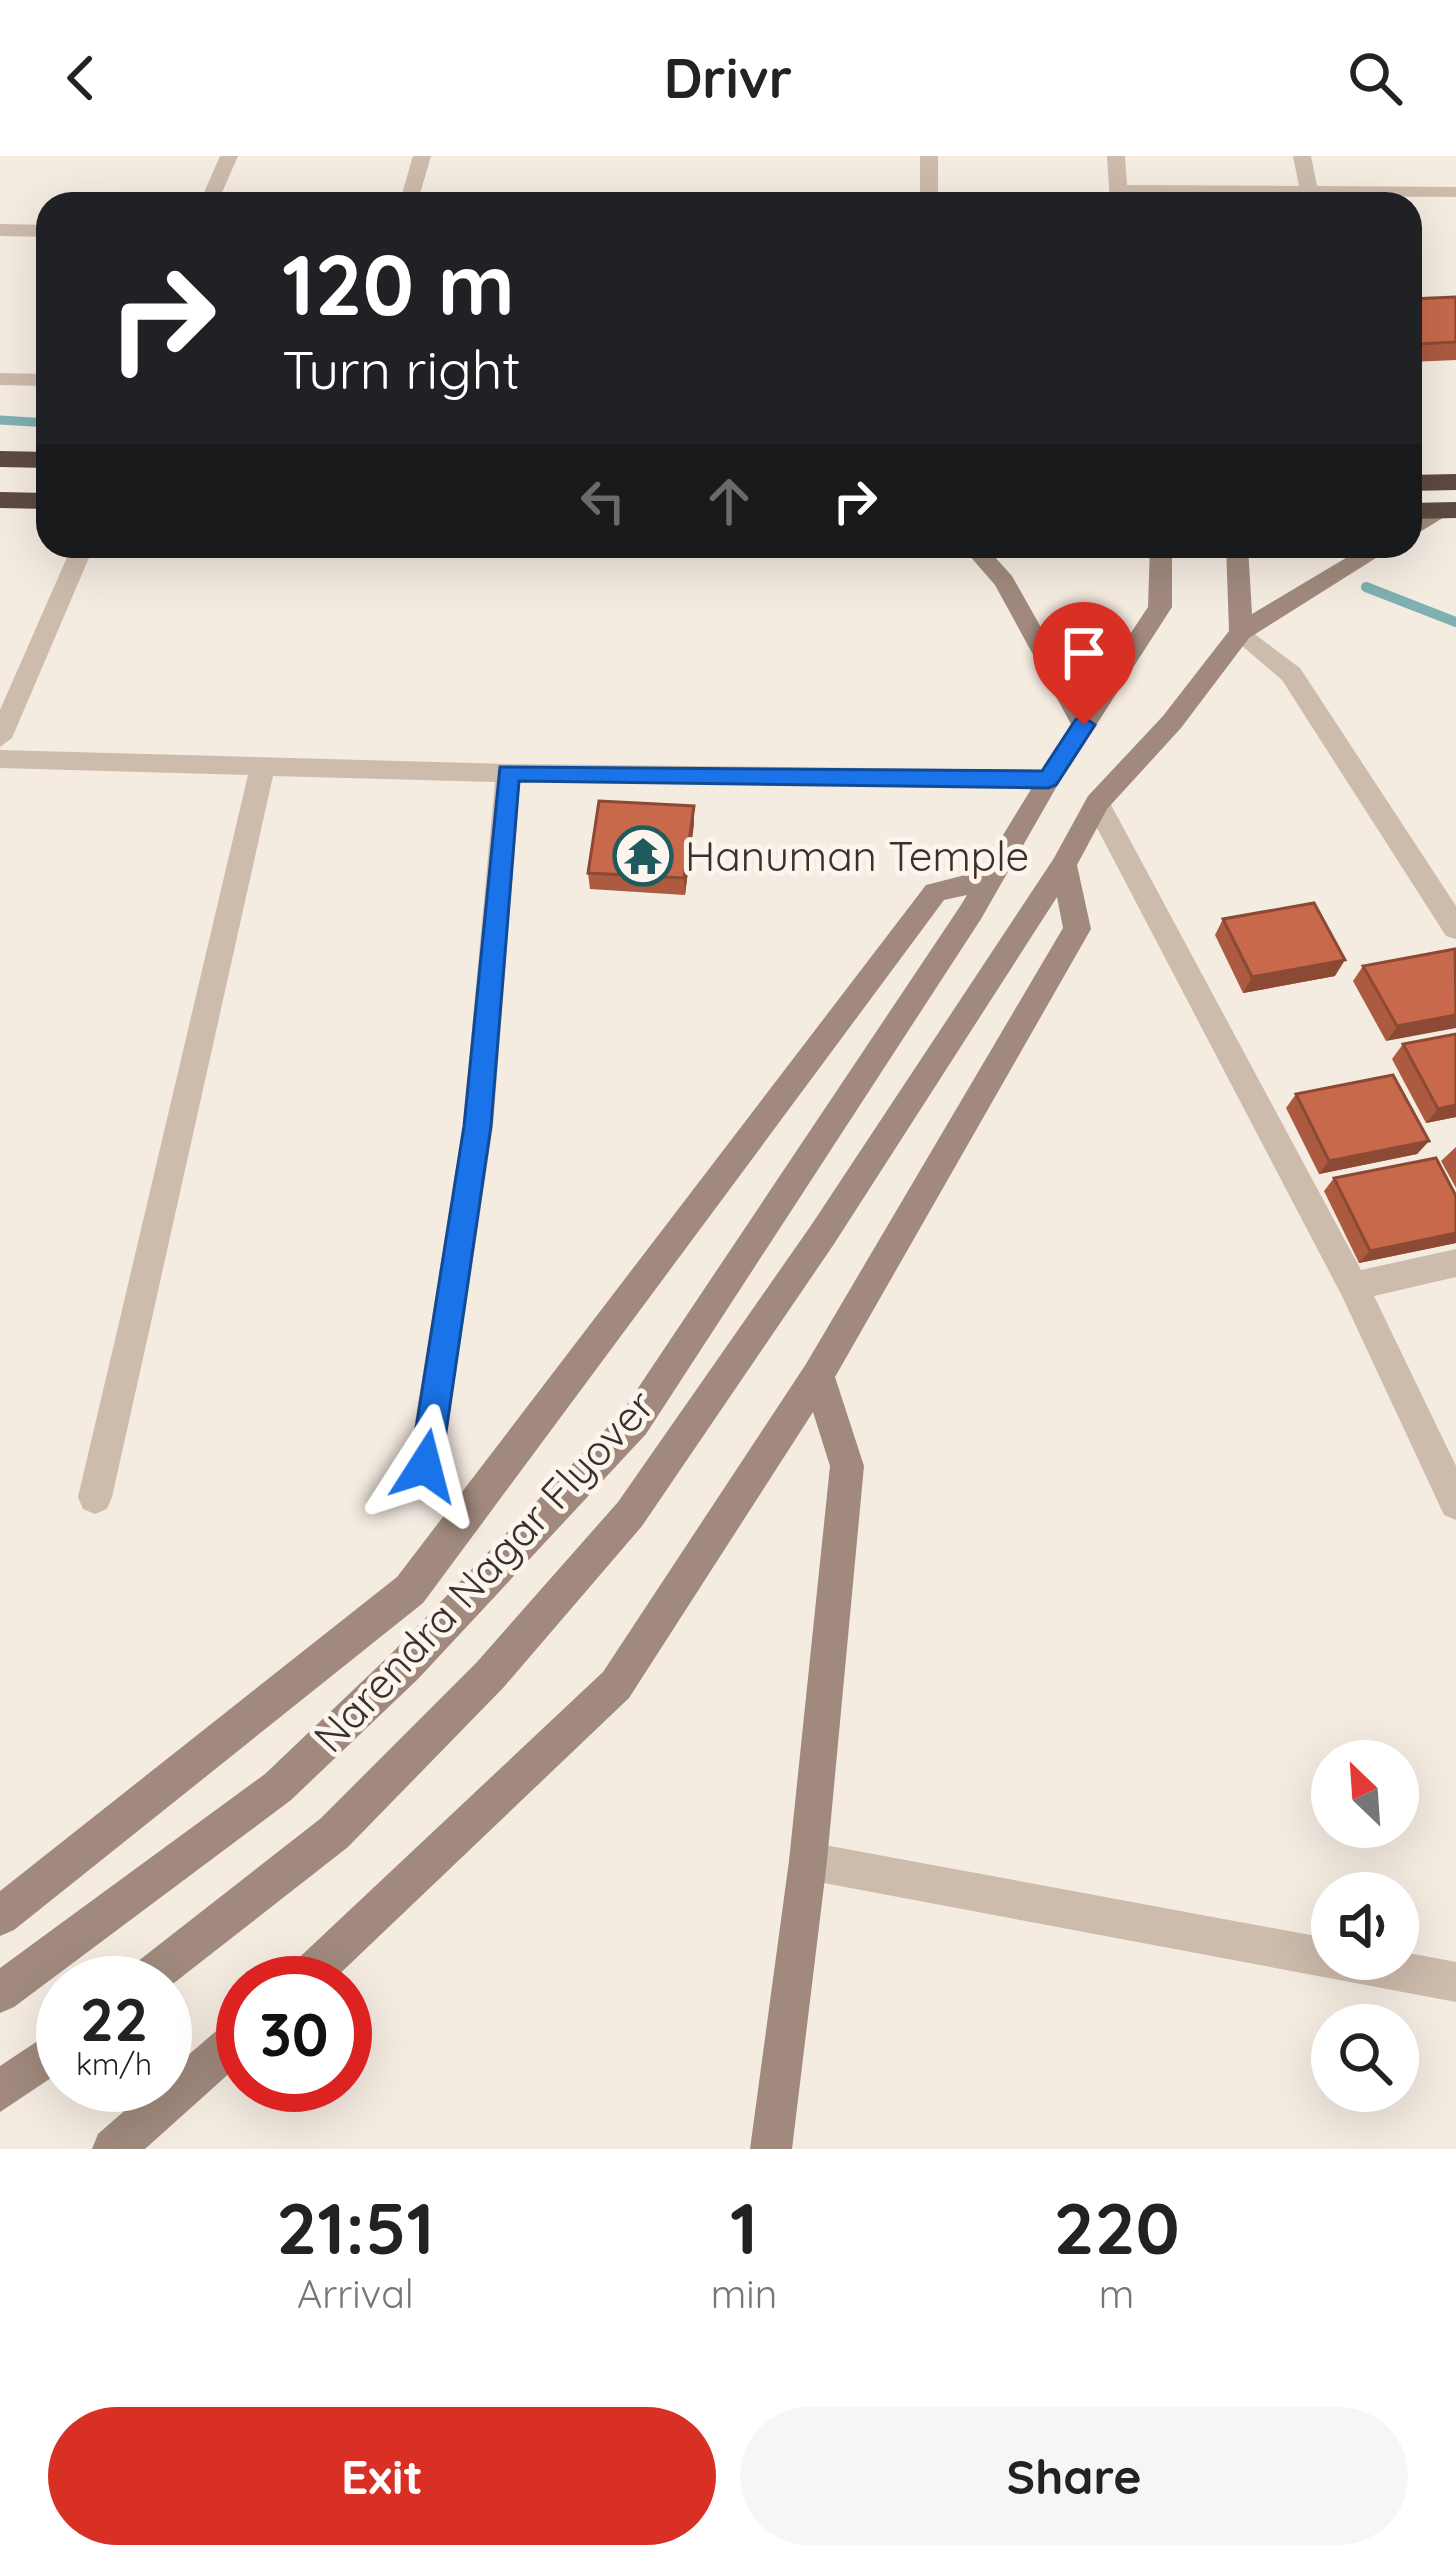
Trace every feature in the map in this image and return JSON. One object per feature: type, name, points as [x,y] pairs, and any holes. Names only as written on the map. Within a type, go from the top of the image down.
[{"type":"highway","points":[[0,459],[36,460]]},
{"type":"highway","points":[[1422,483],[1456,482]]},
{"type":"highway","points":[[0,500],[36,501]]},
{"type":"main road","points":[[983,558],[1004,580],[1084,725]]},
{"type":"main road","name":"Narendra Nagar Flyover","points":[[0,1993],[278,1786],[404,1666],[634,1424],[970,912],[1048,779],[1160,607],[1161,558]]},
{"type":"main road","points":[[1238,558],[1241,632]]},
{"type":"main road","name":"Narendra Nagar Flyover","points":[[177,1956],[334,1833],[490,1676],[630,1514],[823,1234],[1064,865],[1097,803],[1172,722],[1241,632],[1361,558]]},
{"type":"main road","points":[[330,1956],[616,1685],[818,1375],[1078,929],[1064,865]]},
{"type":"main road","points":[[0,1916],[410,1590],[935,892],[990,879]]},
{"type":"main road","points":[[771,2149],[808,1861],[847,1466],[818,1375]]},
{"type":"main road","points":[[113,2149],[216,2058]]},
{"type":"main road","points":[[0,2091],[36,2065]]},
{"type":"street","points":[[213,192],[229,156]]},
{"type":"street","points":[[412,192],[422,156]]},
{"type":"street","points":[[929,156],[929,192]]},
{"type":"street","points":[[1116,156],[1119,192]]},
{"type":"street","points":[[1302,156],[1309,190]]},
{"type":"street","points":[[1255,192],[1456,192]]},
{"type":"street","points":[[0,230],[36,232]]},
{"type":"street","points":[[0,379],[36,380]]},
{"type":"street","points":[[0,738],[78,558]]},
{"type":"street","points":[[1241,632],[1291,674],[1456,928]]},
{"type":"street","points":[[0,759],[508,773],[1048,779]]},
{"type":"street","points":[[95,1497],[263,766]]},
{"type":"street","points":[[425,1466],[478,1126],[508,773]]},
{"type":"street","points":[[1097,803],[1354,1286],[1456,1503]]},
{"type":"street","points":[[1354,1286],[1456,1263]]},
{"type":"street","points":[[808,1861],[1311,1955]]},
{"type":"street","points":[[1419,1975],[1456,1982]]},
{"type":"building","points":[[1456,297],[1456,342],[1422,344],[1422,298]]},
{"type":"building","name":"Hanuman Temple","points":[[599,801],[694,806],[684,878],[588,873]]},
{"type":"building","points":[[1314,903],[1345,960],[1252,977],[1223,919]]},
{"type":"building","points":[[1455,949],[1456,1015],[1397,1026],[1363,966]]},
{"type":"building","points":[[1456,1034],[1456,1105],[1438,1109],[1403,1044]]},
{"type":"building","points":[[1393,1075],[1429,1141],[1329,1161],[1296,1094]]},
{"type":"building","points":[[1436,1158],[1456,1196],[1456,1233],[1370,1251],[1334,1178]]},
{"type":"waterway","points":[[0,420],[36,422]]},
{"type":"waterway","points":[[1366,587],[1456,622]]},
{"type":"place","name":"Hanuman Temple","points":[[643,856]]},
{"type":"route","points":[[425,1466],[478,1126],[508,773],[1048,779],[1084,725]]}]
